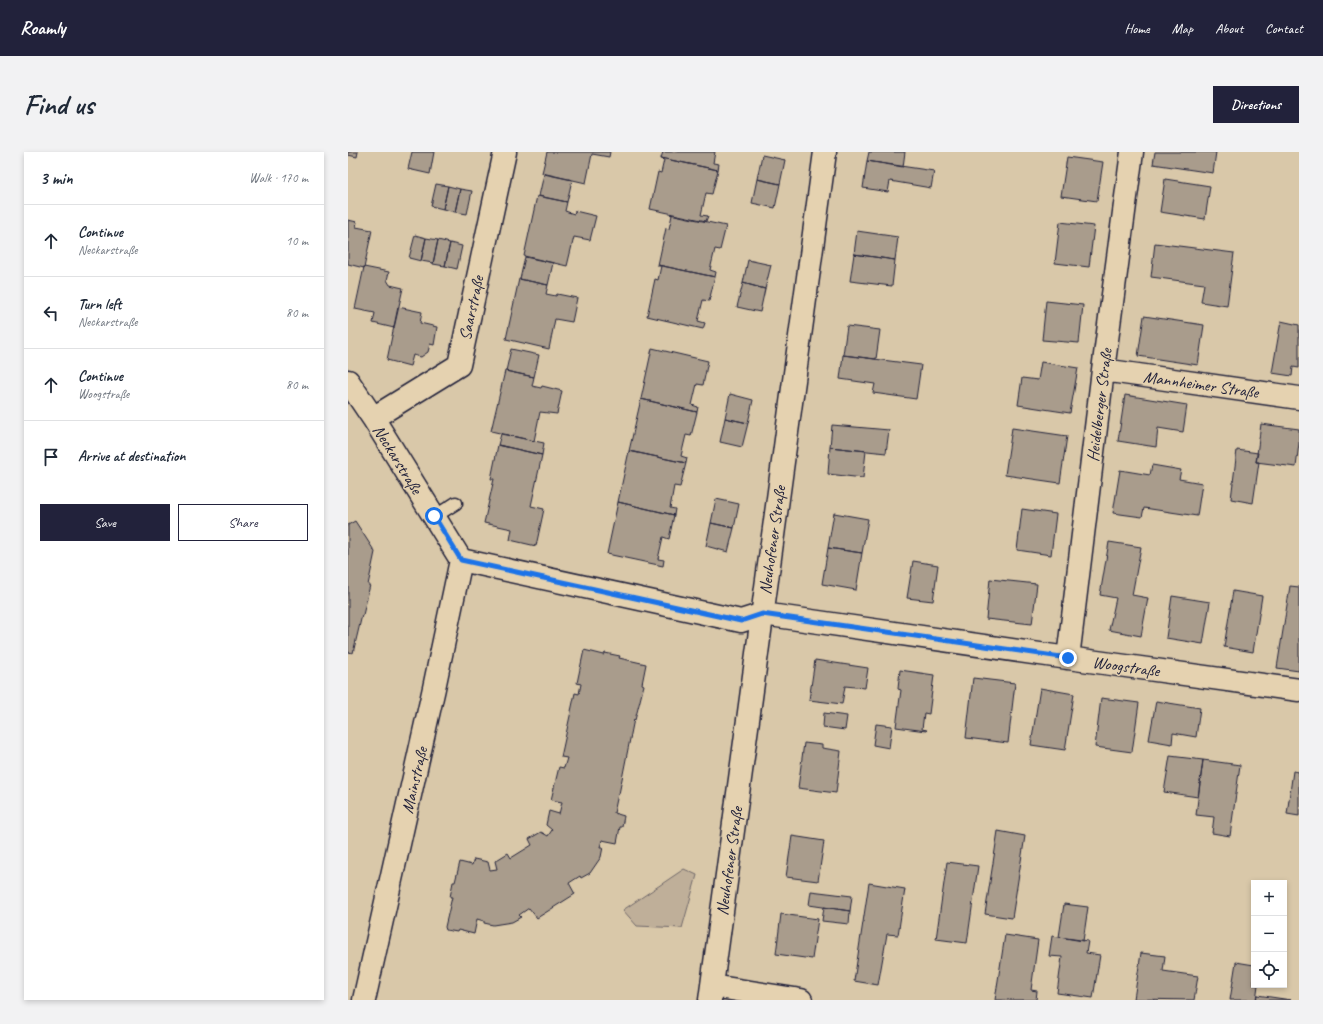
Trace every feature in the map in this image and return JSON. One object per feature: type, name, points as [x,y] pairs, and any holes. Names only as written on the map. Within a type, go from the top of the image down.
[{"type":"street","name":"Saarstraße","points":[[373,418],[459,364],[505,152]]},
{"type":"street","name":"Neuhofener Straße","points":[[711,993],[825,152]]},
{"type":"street","name":"Heidelberger Straße","points":[[1068,658],[1103,370],[1132,152]]},
{"type":"street","name":"Mannheimer Straße","points":[[1103,370],[1299,398]]},
{"type":"street","name":"Neckarstraße","points":[[348,381],[373,418],[461,560]]},
{"type":"street","points":[[461,560],[741,621],[762,614]]},
{"type":"street","name":"Mainstraße","points":[[364,1000],[461,560]]},
{"type":"street","name":"Woogstraße","points":[[762,614],[1299,690]]},
{"type":"street","points":[[711,993],[801,1000]]},
{"type":"lane","points":[[434,516],[456,503]]},
{"type":"shaded area","points":[[684,869],[697,875],[682,928],[637,926],[623,910]]},
{"type":"building","points":[[348,152],[358,152],[357,157],[348,155]]},
{"type":"building","points":[[412,152],[434,152],[430,174],[408,169]]},
{"type":"building","points":[[547,152],[610,152],[609,157],[592,154],[586,183],[542,173]]},
{"type":"building","points":[[663,152],[715,152],[713,163],[719,164],[718,170],[661,158]]},
{"type":"building","points":[[869,152],[905,152],[903,167],[867,161]]},
{"type":"building","points":[[1155,152],[1216,152],[1213,173],[1153,164]]},
{"type":"building","points":[[762,155],[785,160],[780,184],[757,179]]},
{"type":"building","points":[[1067,157],[1103,162],[1097,201],[1061,196]]},
{"type":"building","points":[[661,158],[718,170],[712,194],[706,193],[701,215],[708,216],[706,221],[650,209],[658,172],[661,173],[664,160]]},
{"type":"building","points":[[867,161],[934,171],[931,188],[890,181],[888,192],[863,188]]},
{"type":"building","points":[[544,174],[572,180],[567,202],[539,196]]},
{"type":"building","points":[[757,179],[780,184],[775,208],[752,203]]},
{"type":"building","points":[[1165,179],[1210,186],[1205,219],[1160,212]]},
{"type":"building","points":[[436,184],[448,186],[443,209],[431,206]]},
{"type":"building","points":[[448,186],[460,189],[455,212],[443,209]]},
{"type":"building","points":[[460,189],[472,191],[467,214],[455,212]]},
{"type":"building","points":[[537,196],[567,202],[565,211],[574,214],[575,211],[596,216],[590,240],[574,237],[567,266],[524,256]]},
{"type":"building","points":[[670,214],[726,226],[720,250],[715,249],[710,270],[716,272],[715,277],[658,265],[666,228],[669,229],[672,215]]},
{"type":"building","points":[[348,220],[357,222],[356,227],[372,230],[364,268],[348,264]]},
{"type":"building","points":[[1060,222],[1094,226],[1089,267],[1055,263]]},
{"type":"building","points":[[857,231],[898,237],[895,260],[854,254]]},
{"type":"building","points":[[415,235],[426,238],[421,261],[409,258]]},
{"type":"building","points":[[426,238],[438,240],[433,263],[421,261]]},
{"type":"building","points":[[438,240],[450,243],[445,266],[433,264]]},
{"type":"building","points":[[450,243],[462,246],[457,269],[445,266]]},
{"type":"building","points":[[1155,243],[1234,253],[1227,306],[1201,302],[1204,284],[1151,277]]},
{"type":"building","points":[[854,254],[895,260],[892,286],[850,281]]},
{"type":"building","points":[[525,257],[553,263],[548,285],[520,279]]},
{"type":"building","points":[[748,260],[771,265],[765,289],[743,283]]},
{"type":"building","points":[[658,265],[715,277],[709,301],[703,300],[698,321],[705,323],[703,329],[647,316],[655,279],[658,280],[661,266]]},
{"type":"building","points":[[364,267],[389,272],[387,280],[390,285],[403,288],[394,328],[373,323],[375,313],[355,309]]},
{"type":"building","points":[[519,279],[548,285],[546,294],[556,296],[557,294],[577,298],[572,322],[555,319],[549,349],[506,339]]},
{"type":"building","points":[[743,283],[765,289],[760,312],[737,307]]},
{"type":"building","points":[[1046,301],[1083,305],[1079,343],[1042,340]]},
{"type":"building","points":[[398,307],[422,312],[420,323],[437,327],[434,345],[430,344],[428,352],[421,357],[413,355],[410,366],[387,360]]},
{"type":"building","points":[[1144,316],[1204,325],[1198,365],[1138,356]]},
{"type":"building","points":[[1281,321],[1299,325],[1299,368],[1293,367],[1292,376],[1272,373]]},
{"type":"building","points":[[847,326],[880,330],[876,359],[843,355]]},
{"type":"building","points":[[652,348],[708,361],[703,385],[697,384],[692,405],[698,407],[697,412],[641,399]]},
{"type":"building","points":[[511,349],[539,355],[534,377],[506,371]]},
{"type":"building","points":[[843,355],[921,365],[916,399],[873,393],[875,384],[840,379]]},
{"type":"building","points":[[1041,362],[1078,368],[1070,413],[1018,405],[1022,378],[1038,380]]},
{"type":"building","points":[[505,371],[534,377],[532,386],[541,388],[542,386],[562,391],[557,414],[540,412],[534,441],[491,431]]},
{"type":"building","points":[[730,394],[753,400],[748,423],[725,418]]},
{"type":"building","points":[[1125,395],[1187,405],[1183,432],[1158,428],[1156,447],[1118,441]]},
{"type":"building","points":[[641,399],[697,412],[691,436],[686,435],[681,456],[687,458],[686,463],[629,451]]},
{"type":"building","points":[[725,418],[748,423],[742,447],[720,442]]},
{"type":"building","points":[[1261,424],[1299,429],[1296,467],[1256,462]]},
{"type":"building","points":[[832,425],[889,430],[886,453],[830,447]]},
{"type":"building","points":[[1012,428],[1067,436],[1060,483],[1005,475]]},
{"type":"building","points":[[501,434],[544,443],[542,455],[498,445]]},
{"type":"building","points":[[498,445],[542,455],[531,506],[544,509],[536,546],[510,540],[512,529],[484,523],[494,479],[491,479]]},
{"type":"building","points":[[830,447],[866,451],[863,478],[828,474]]},
{"type":"building","points":[[1237,450],[1258,453],[1256,462],[1259,462],[1253,503],[1231,499]]},
{"type":"building","points":[[629,451],[686,463],[680,487],[674,486],[670,508],[675,509],[674,515],[618,502]]},
{"type":"building","points":[[1152,465],[1181,470],[1179,479],[1202,483],[1197,516],[1144,508],[1142,517],[1113,513],[1120,470],[1150,475]]},
{"type":"building","points":[[716,499],[739,504],[734,528],[711,523]]},
{"type":"building","points":[[618,502],[674,515],[669,539],[663,537],[658,559],[664,560],[663,566],[607,554]]},
{"type":"building","points":[[1022,509],[1056,514],[1051,555],[1017,550]]},
{"type":"building","points":[[834,513],[868,519],[862,553],[828,548]]},
{"type":"building","points":[[355,521],[375,552],[368,585],[370,585],[353,653],[348,652],[348,525]]},
{"type":"building","points":[[711,523],[734,528],[728,552],[706,546]]},
{"type":"building","points":[[1109,542],[1141,547],[1132,595],[1148,598],[1141,636],[1109,630],[1116,598],[1100,595]]},
{"type":"building","points":[[828,548],[862,553],[856,590],[822,584]]},
{"type":"building","points":[[913,561],[938,565],[933,601],[907,598]]},
{"type":"building","points":[[990,579],[1037,584],[1032,624],[986,619]]},
{"type":"building","points":[[1290,586],[1299,587],[1299,671],[1277,668]]},
{"type":"building","points":[[1233,591],[1262,596],[1253,652],[1224,647]]},
{"type":"building","points":[[1172,596],[1210,602],[1203,644],[1166,638]]},
{"type":"building","points":[[584,650],[604,655],[605,653],[620,656],[619,658],[646,664],[642,684],[644,685],[635,720],[634,719],[614,813],[624,816],[617,843],[602,840],[600,847],[603,847],[601,857],[590,873],[581,878],[580,876],[569,883],[575,894],[537,918],[529,908],[519,915],[521,917],[512,922],[493,925],[484,923],[484,921],[477,919],[474,934],[458,930],[457,932],[446,930],[445,927],[452,897],[450,897],[453,882],[455,882],[460,862],[472,865],[474,859],[488,862],[490,870],[497,869],[495,861],[508,853],[511,858],[532,845],[529,839],[541,832],[548,836],[552,830],[546,825],[549,811],[559,814],[562,802],[551,800],[559,767],[564,768],[567,758],[561,757],[575,693],[579,694],[581,684],[577,683]]},
{"type":"building","points":[[815,660],[868,668],[865,688],[845,686],[842,704],[809,700]]},
{"type":"building","points":[[900,670],[934,675],[929,714],[924,713],[922,729],[927,730],[926,731],[896,727],[901,690],[898,689]]},
{"type":"building","points":[[973,678],[1015,683],[1008,743],[966,738]]},
{"type":"building","points":[[1040,688],[1074,694],[1065,750],[1031,745]]},
{"type":"building","points":[[1101,698],[1139,703],[1132,752],[1095,747]]},
{"type":"building","points":[[1156,701],[1200,708],[1196,737],[1173,733],[1172,744],[1149,740]]},
{"type":"building","points":[[824,713],[847,716],[845,730],[823,727]]},
{"type":"building","points":[[876,724],[892,726],[889,748],[873,745]]},
{"type":"building","points":[[804,743],[822,745],[822,748],[841,751],[836,793],[798,788]]},
{"type":"building","points":[[1170,756],[1203,760],[1198,797],[1164,792]]},
{"type":"building","points":[[1203,760],[1240,765],[1230,836],[1212,833],[1214,817],[1196,815]]},
{"type":"building","points":[[1293,771],[1299,772],[1299,816],[1287,814]]},
{"type":"building","points":[[998,831],[1025,836],[1012,918],[985,914]]},
{"type":"building","points":[[792,836],[824,841],[818,881],[786,877]]},
{"type":"building","points":[[947,862],[978,866],[967,943],[936,939]]},
{"type":"building","points":[[869,883],[905,889],[898,935],[887,934],[878,985],[854,981]]},
{"type":"building","points":[[811,891],[852,896],[850,911],[809,905]]},
{"type":"building","points":[[1064,904],[1088,907],[1083,941],[1059,937]]},
{"type":"building","points":[[824,907],[850,911],[849,924],[822,921]]},
{"type":"building","points":[[781,914],[818,919],[812,959],[776,954]]},
{"type":"building","points":[[1005,935],[1038,940],[1031,990],[1037,991],[1036,1000],[995,1000]]},
{"type":"building","points":[[1052,936],[1088,941],[1086,953],[1100,955],[1093,998],[1057,993],[1062,957],[1049,956]]},
{"type":"building","points":[[1141,953],[1165,956],[1163,971],[1198,976],[1194,1000],[1134,999]]},
{"type":"building","points":[[1236,962],[1251,964],[1251,988],[1258,988],[1256,1000],[1230,1000]]},
{"type":"building","points":[[1257,995],[1291,1000],[1256,1000]]},
{"type":"route","points":[[434,516],[461,560],[581,587],[741,621],[762,614],[1068,658]]}]
